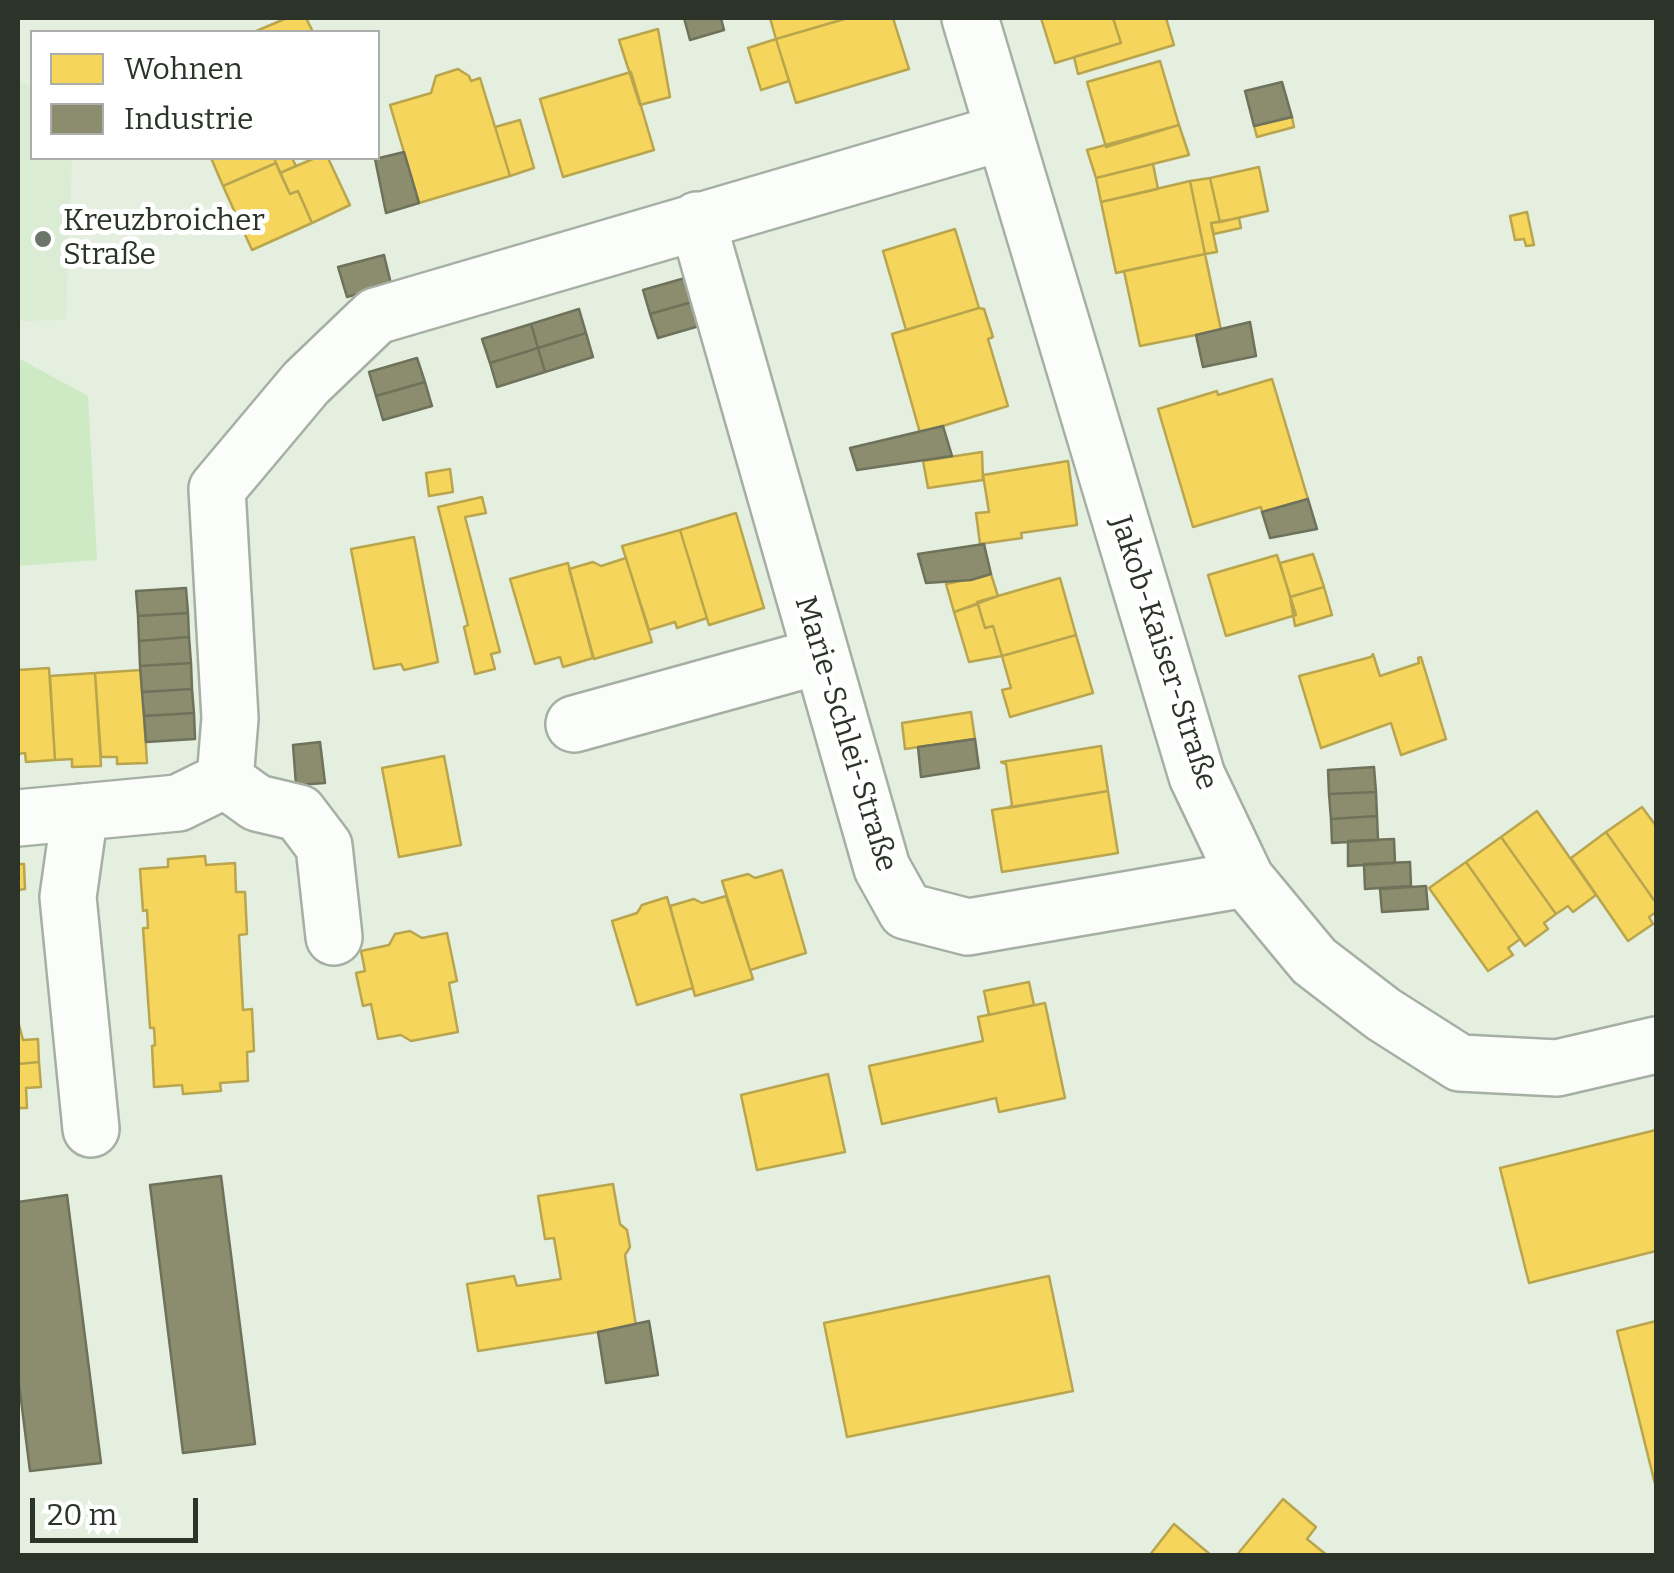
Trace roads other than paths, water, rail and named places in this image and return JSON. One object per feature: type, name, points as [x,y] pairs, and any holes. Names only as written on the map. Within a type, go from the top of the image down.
[{"type":"street","name":"Jakob-Kaiser-Straße","points":[[970,18],[1197,776],[1246,879],[1314,961],[1383,1014],[1460,1062],[1558,1068],[1656,1045]]},
{"type":"street","points":[[225,780],[230,718],[218,490],[306,383],[376,316],[1004,132]]},
{"type":"street","name":"Marie-Schlei-Straße","points":[[697,220],[882,868],[906,911],[968,926],[1246,879]]},
{"type":"street","points":[[574,724],[820,656]]},
{"type":"street","points":[[18,818],[178,803],[225,780]]},
{"type":"street","points":[[225,780],[257,804],[299,813],[324,846],[334,937]]},
{"type":"street","points":[[80,812],[68,897],[91,1129]]},
{"type":"place","name":"Kreuzbroicher Straße","points":[[43,239]]}]
